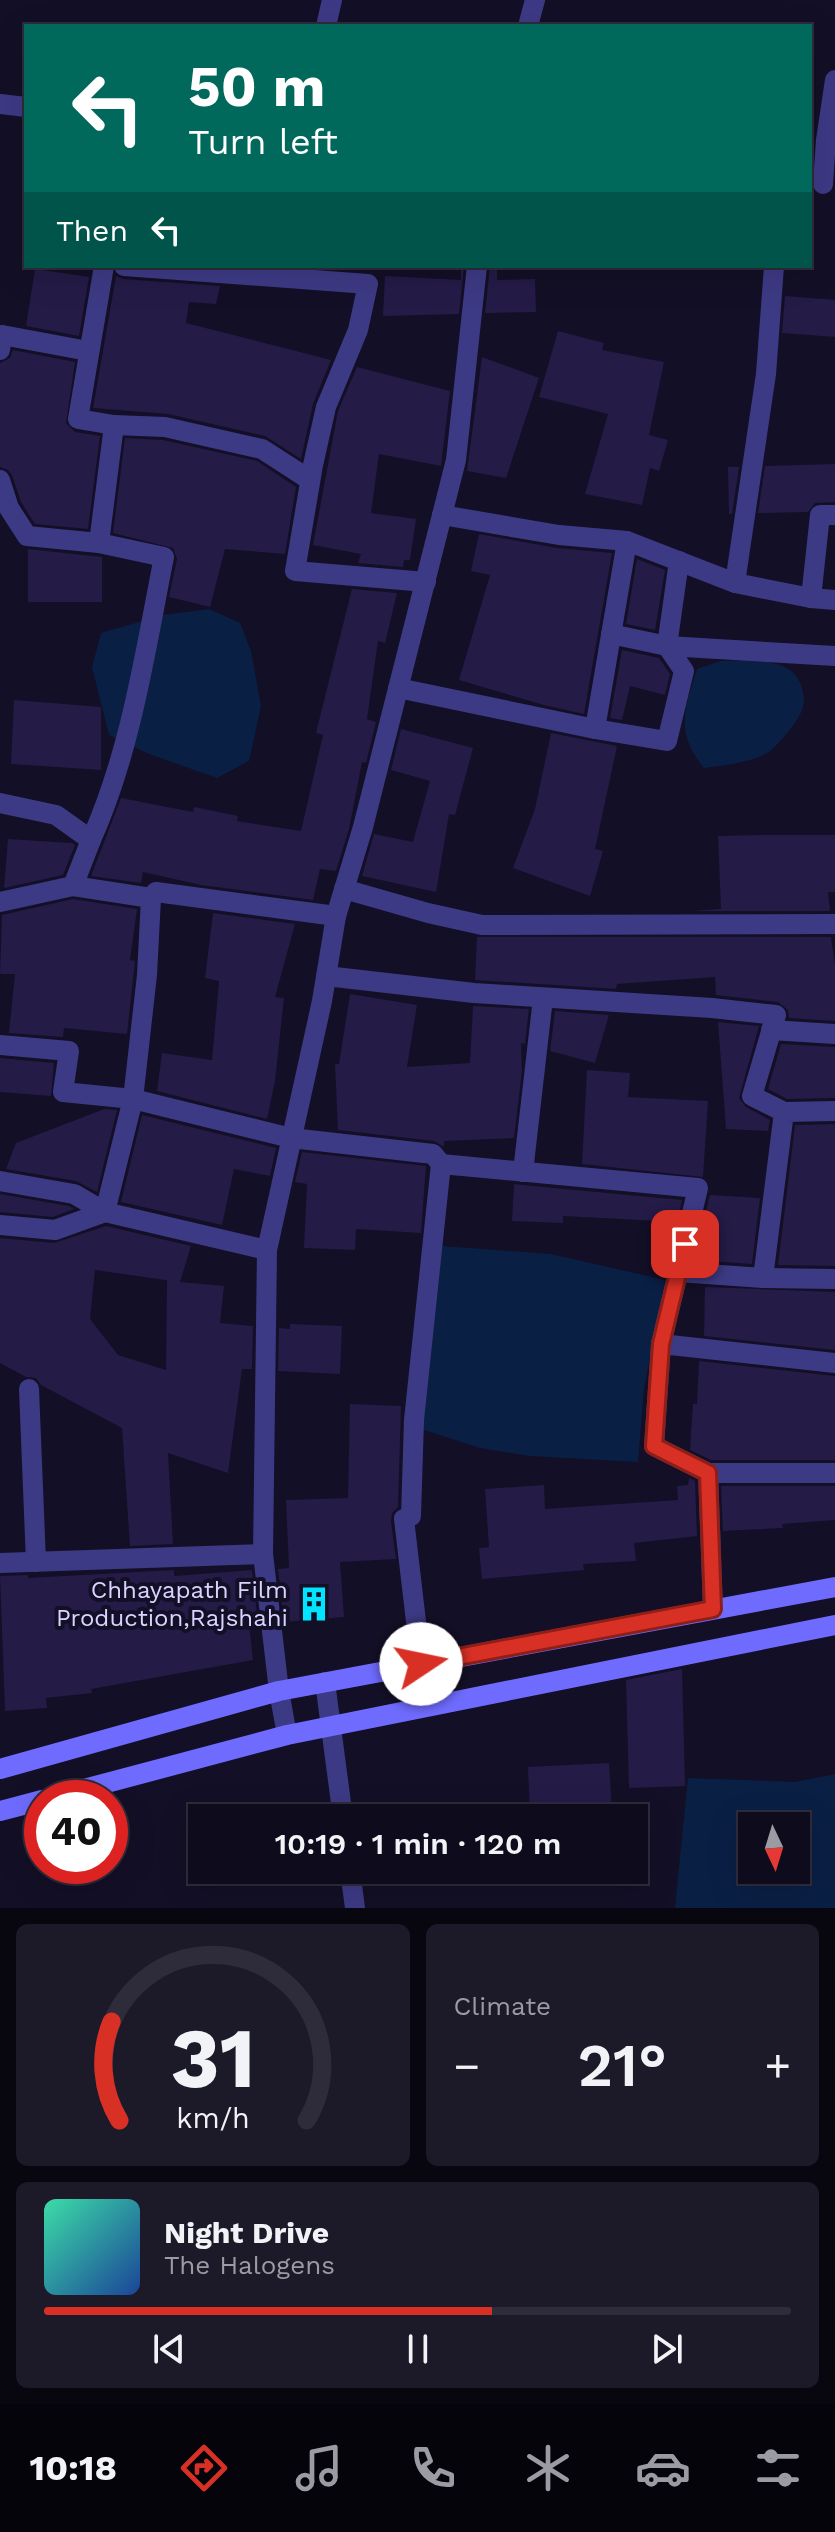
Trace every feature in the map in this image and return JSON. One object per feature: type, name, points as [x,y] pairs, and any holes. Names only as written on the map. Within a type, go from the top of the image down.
[{"type":"street","points":[[326,24],[332,0]]},
{"type":"street","points":[[529,24],[535,0]]},
{"type":"street","points":[[823,184],[835,80]]},
{"type":"street","points":[[0,104],[24,107]]},
{"type":"street","points":[[104,268],[78,419],[114,425],[165,427],[262,449],[310,480]]},
{"type":"street","points":[[180,268],[265,271],[368,284],[358,330],[326,407],[295,571],[426,582]]},
{"type":"street","points":[[287,1735],[263,1554],[267,1250],[336,916],[363,827],[456,460],[477,268]]},
{"type":"street","points":[[735,583],[766,374],[774,268]]},
{"type":"street","points":[[0,350],[2,335],[88,351]]},
{"type":"street","points":[[99,543],[114,425]]},
{"type":"street","points":[[0,480],[9,508],[27,536],[99,543],[164,557],[136,695],[111,797],[73,886]]},
{"type":"street","points":[[442,515],[559,535],[627,541],[735,583],[835,600]]},
{"type":"street","points":[[811,598],[820,515],[835,515]]},
{"type":"street","points":[[595,729],[627,541]]},
{"type":"street","points":[[398,688],[667,741],[684,671],[667,646],[679,561]]},
{"type":"street","points":[[611,634],[667,646],[835,656]]},
{"type":"street","points":[[0,803],[56,815],[91,840]]},
{"type":"street","points":[[0,902],[73,886],[151,898]]},
{"type":"street","points":[[344,889],[482,925],[835,924]]},
{"type":"street","points":[[105,1212],[133,1099],[147,975],[151,898],[156,892],[336,916]]},
{"type":"street","points":[[326,976],[474,993],[776,1015],[752,1096],[784,1112],[835,1111]]},
{"type":"street","points":[[523,1172],[543,998]]},
{"type":"street","points":[[771,1030],[835,1034]]},
{"type":"street","points":[[0,1045],[69,1051],[63,1092],[133,1099],[291,1138],[433,1154],[441,1164],[414,1420],[411,1516],[404,1519],[421,1664]]},
{"type":"street","points":[[763,1278],[784,1112]]},
{"type":"street","points":[[441,1164],[698,1188],[661,1344],[654,1446],[708,1473],[835,1473]]},
{"type":"street","points":[[0,1181],[74,1194],[105,1212],[267,1250]]},
{"type":"street","points":[[0,1225],[55,1230],[105,1212]]},
{"type":"street","points":[[678,1272],[835,1279]]},
{"type":"street","points":[[661,1344],[835,1363]]},
{"type":"street","points":[[29,1389],[36,1562]]},
{"type":"street","points":[[708,1473],[713,1609]]},
{"type":"street","points":[[0,1563],[263,1554]]},
{"type":"street","points":[[0,1769],[279,1691],[835,1587]]},
{"type":"street","points":[[118,1780],[287,1735],[835,1625]]},
{"type":"street","points":[[325,1682],[341,1804]]},
{"type":"street","points":[[0,1811],[24,1805]]},
{"type":"street","points":[[352,1884],[355,1908]]},
{"type":"water","points":[[209,609],[240,623],[251,651],[261,706],[249,761],[217,778],[149,754],[109,735],[92,667],[101,633],[163,615]]},
{"type":"water","points":[[721,661],[773,663],[792,672],[803,691],[801,712],[770,751],[738,763],[704,768],[689,744],[685,721],[697,669]]},
{"type":"water","points":[[441,1246],[551,1254],[665,1280],[644,1389],[638,1462],[530,1456],[480,1448],[421,1429]]},
{"type":"water","points":[[835,1774],[835,1908],[675,1908],[688,1778],[795,1782]]},
{"type":"building","points":[[461,268],[464,268],[459,314],[383,316],[385,276],[461,280]]},
{"type":"building","points":[[490,268],[497,268],[497,280],[535,279],[536,312],[485,313]]},
{"type":"building","points":[[35,269],[89,277],[79,336],[26,326]]},
{"type":"building","points":[[116,276],[220,286],[216,304],[189,302],[186,323],[331,360],[313,404],[301,459],[265,436],[168,414],[93,408]]},
{"type":"building","points":[[785,296],[835,300],[835,337],[782,333]]},
{"type":"building","points":[[558,331],[604,343],[602,350],[664,362],[649,435],[668,440],[659,471],[650,468],[642,505],[585,494],[608,414],[539,397]]},
{"type":"building","points":[[13,350],[75,362],[66,423],[75,432],[100,436],[88,529],[35,524],[21,502],[12,475],[0,467],[0,363],[10,358]]},
{"type":"building","points":[[482,357],[539,378],[506,478],[467,471]]},
{"type":"building","points":[[357,367],[450,391],[441,466],[379,454],[371,513],[416,519],[410,560],[404,560],[403,567],[358,563],[361,554],[313,545],[338,411]]},
{"type":"building","points":[[125,438],[163,440],[257,461],[296,487],[285,554],[225,549],[210,607],[169,597],[177,559],[173,548],[113,533]]},
{"type":"building","points":[[835,464],[835,502],[815,503],[808,512],[758,513],[765,466]]},
{"type":"building","points":[[728,467],[739,467],[732,514],[729,514]]},
{"type":"building","points":[[479,534],[557,548],[612,553],[584,714],[459,680],[490,575],[471,571]]},
{"type":"building","points":[[28,549],[102,557],[102,602],[28,602]]},
{"type":"building","points":[[637,559],[665,570],[655,630],[626,624]]},
{"type":"building","points":[[352,589],[397,593],[385,643],[378,641],[367,719],[376,722],[366,763],[362,762],[349,829],[336,871],[320,869],[313,900],[201,885],[143,872],[141,883],[91,876],[121,798],[193,812],[194,807],[238,816],[237,821],[301,831],[323,735],[316,733]]},
{"type":"building","points":[[622,650],[659,658],[670,674],[665,695],[630,686],[622,720],[610,718]]},
{"type":"building","points":[[14,700],[101,707],[101,770],[11,764]]},
{"type":"building","points":[[401,729],[473,748],[455,815],[449,814],[436,892],[362,876],[374,834],[413,842],[430,781],[391,770]]},
{"type":"building","points":[[551,733],[617,746],[595,849],[603,851],[590,896],[513,868],[535,809]]},
{"type":"building","points":[[835,835],[835,892],[828,892],[830,911],[692,911],[721,909],[718,836]]},
{"type":"building","points":[[8,839],[75,845],[63,875],[4,888]]},
{"type":"building","points":[[73,899],[137,909],[130,960],[135,961],[127,1034],[64,1028],[63,1037],[9,1033],[15,974],[0,974],[2,915]]},
{"type":"building","points":[[213,913],[295,924],[275,997],[284,998],[275,1081],[267,1119],[157,1091],[162,1053],[212,1060],[219,981],[205,978]]},
{"type":"building","points":[[477,937],[831,937],[835,965],[835,1021],[789,1018],[788,1010],[778,1002],[716,995],[715,977],[617,984],[616,989],[475,980]]},
{"type":"building","points":[[350,994],[417,1005],[407,1067],[470,1063],[473,1006],[529,1009],[525,1044],[521,1043],[522,1071],[514,1138],[444,1141],[444,1147],[434,1141],[338,1130],[335,1064],[339,1064]]},
{"type":"building","points":[[555,1011],[609,1015],[595,1063],[550,1051]]},
{"type":"building","points":[[718,1022],[759,1026],[739,1098],[746,1107],[770,1120],[768,1131],[726,1129]]},
{"type":"building","points":[[781,1044],[835,1047],[835,1098],[787,1099],[768,1089]]},
{"type":"building","points":[[0,1058],[54,1063],[51,1096],[0,1092]]},
{"type":"building","points":[[587,1070],[630,1073],[628,1097],[708,1101],[703,1177],[582,1164]]},
{"type":"building","points":[[104,1109],[117,1110],[97,1192],[76,1181],[6,1169],[16,1143]]},
{"type":"building","points":[[142,1115],[276,1148],[270,1176],[234,1169],[222,1225],[121,1202]]},
{"type":"building","points":[[835,1124],[835,1266],[778,1265],[795,1125]]},
{"type":"building","points":[[302,1152],[426,1166],[421,1233],[356,1229],[355,1250],[304,1248],[307,1184],[295,1182]]},
{"type":"building","points":[[514,1184],[682,1200],[677,1222],[563,1216],[563,1223],[512,1221]]},
{"type":"building","points":[[0,1194],[74,1209],[53,1217],[0,1212]]},
{"type":"building","points":[[710,1195],[760,1198],[752,1264],[706,1261],[708,1224],[703,1224]]},
{"type":"building","points":[[106,1226],[191,1246],[180,1282],[224,1286],[220,1323],[253,1326],[252,1369],[242,1369],[228,1473],[168,1453],[173,1544],[130,1546],[122,1428],[41,1385],[36,1378],[26,1377],[0,1363],[0,1238],[54,1243]],"holes":[[[95,1270],[167,1280],[166,1370],[118,1355],[90,1319]]]},
{"type":"building","points":[[705,1287],[835,1292],[835,1350],[704,1336]]},
{"type":"building","points":[[290,1324],[342,1326],[340,1374],[278,1371],[279,1328],[290,1329]]},
{"type":"building","points":[[699,1361],[835,1376],[835,1460],[711,1460],[690,1450]]},
{"type":"building","points":[[350,1404],[401,1406],[398,1507],[392,1513],[391,1521],[396,1559],[340,1562],[344,1617],[284,1622],[278,1569],[289,1568],[286,1500],[348,1498]]},
{"type":"building","points":[[689,1478],[695,1481],[697,1536],[634,1543],[636,1561],[583,1564],[584,1570],[482,1579],[479,1548],[489,1547],[485,1489],[544,1485],[545,1509],[678,1500],[677,1486],[688,1485]]},
{"type":"building","points":[[721,1486],[835,1486],[835,1520],[782,1524],[783,1528],[723,1531],[723,1534]]},
{"type":"building","points":[[174,1570],[174,1576],[252,1570],[258,1623],[249,1624],[253,1660],[91,1689],[92,1693],[46,1698],[47,1708],[5,1711],[0,1576],[28,1575],[28,1578]]},
{"type":"building","points":[[682,1669],[685,1786],[629,1788],[626,1680]]},
{"type":"building","points":[[609,1763],[611,1804],[529,1804],[528,1767]]},
{"type":"place","name":"Chhayapath Film Production,Rajshahi","points":[[314,1604]]},
{"type":"route","points":[[421,1664],[713,1609],[708,1473],[654,1446],[661,1344],[685,1244]]}]
